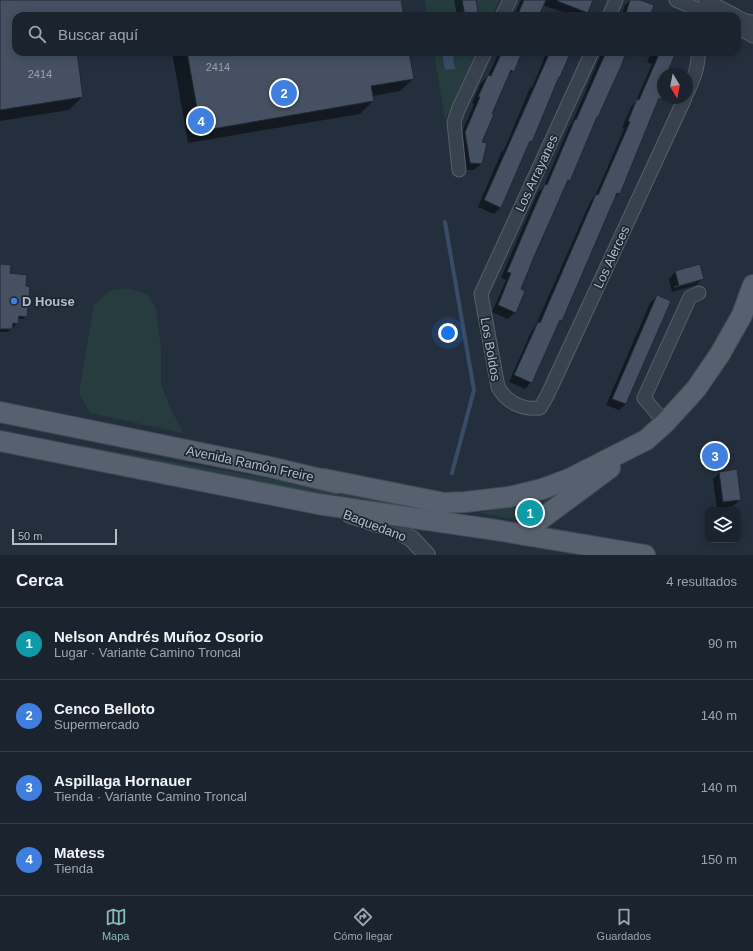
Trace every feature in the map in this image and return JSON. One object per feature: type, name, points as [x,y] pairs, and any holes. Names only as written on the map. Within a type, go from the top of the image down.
[{"type":"main road","points":[[524,535],[533,525],[592,482],[646,440],[665,423],[696,389],[720,354],[742,315],[753,285]]},
{"type":"main road","name":"Avenida Ramón Freire","points":[[0,412],[324,479],[496,530]]},
{"type":"main road","points":[[324,479],[444,503],[491,500],[542,489],[569,479],[646,440]]},
{"type":"main road","name":"Avenida Ramón Freire","points":[[0,441],[318,504],[496,530],[645,555]]},
{"type":"street","points":[[504,12],[510,0]]},
{"type":"street","points":[[610,12],[616,0]]},
{"type":"street","points":[[676,0],[702,12]]},
{"type":"street","points":[[705,0],[725,12]]},
{"type":"street","points":[[742,22],[753,36]]},
{"type":"street","points":[[459,170],[454,122],[483,56]]},
{"type":"street","name":"Los Arrayanes","points":[[481,294],[590,56]]},
{"type":"street","points":[[693,79],[696,72],[698,56]]},
{"type":"street","name":"Los Alerces","points":[[531,409],[540,408],[547,396],[682,104]]},
{"type":"street","points":[[665,423],[644,398],[690,297],[699,293]]},
{"type":"street","name":"Los Boldos","points":[[481,294],[498,387],[506,399],[516,405],[531,409]]},
{"type":"street","name":"Baquedano","points":[[318,504],[396,530],[412,539],[427,555]]},
{"type":"green space","points":[[425,0],[499,0],[494,12],[426,12]]},
{"type":"green space","points":[[435,56],[474,56],[445,120]]},
{"type":"green space","points":[[126,288],[147,294],[156,308],[161,350],[161,384],[168,403],[183,433],[90,413],[79,393],[94,305],[109,291]]},
{"type":"green space","points":[[83,446],[351,493],[401,506],[400,510],[82,449]]},
{"type":"green space","points":[[561,494],[524,521],[480,513]]},
{"type":"water","points":[[443,56],[454,56],[455,69],[445,70]]},
{"type":"building","points":[[0,0],[401,0],[403,12],[12,12],[12,56],[78,56],[83,97],[0,110]]},
{"type":"building","points":[[462,0],[476,0],[477,12],[464,12]]},
{"type":"building","points":[[524,0],[546,0],[541,12],[519,12]]},
{"type":"building","points":[[558,0],[593,0],[588,12],[557,1]]},
{"type":"building","points":[[630,0],[640,0],[654,5],[651,12],[626,12]]},
{"type":"building","points":[[188,56],[410,56],[414,79],[371,86],[374,101],[201,131]]},
{"type":"building","points":[[500,56],[520,56],[514,72],[511,70],[482,142],[487,143],[482,164],[470,163],[465,132],[488,75],[491,76]]},
{"type":"building","points":[[548,56],[569,56],[532,142],[530,141],[501,208],[484,200]]},
{"type":"building","points":[[604,56],[625,56],[570,181],[568,180],[534,257],[521,289],[525,291],[516,313],[498,305],[511,273],[507,272],[545,184],[547,185],[575,119],[576,120]]},
{"type":"building","points":[[658,56],[674,56],[669,68],[657,68],[657,103],[620,194],[617,193],[562,321],[560,320],[532,383],[514,375],[538,322],[540,323],[596,194],[598,195],[630,122],[628,121],[637,99],[639,100]]},
{"type":"building","name":"D House","points":[[0,264],[11,265],[10,273],[27,275],[26,286],[30,287],[27,317],[19,316],[18,324],[13,323],[12,329],[0,329]]},
{"type":"building","points":[[700,264],[704,279],[679,286],[675,271]]},
{"type":"building","points":[[657,295],[671,301],[626,404],[612,399]]},
{"type":"building","points":[[737,469],[741,500],[723,502],[719,472]]},
{"type":"waterway","points":[[445,222],[474,390],[452,473]]},
{"type":"place","name":"Cenco Belloto","points":[[284,93]]},
{"type":"place","name":"Matess","points":[[201,121]]},
{"type":"place","name":"D House","points":[[14,301]]},
{"type":"place","name":"Aspillaga Hornauer","points":[[715,456]]},
{"type":"place","name":"Nelson Andrés Muñoz Osorio","points":[[530,513]]}]
